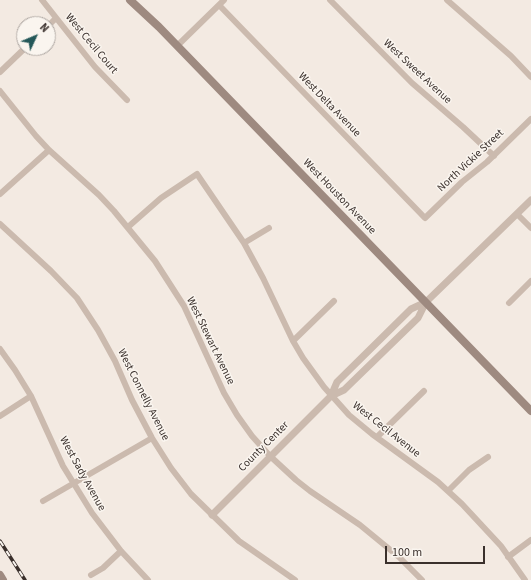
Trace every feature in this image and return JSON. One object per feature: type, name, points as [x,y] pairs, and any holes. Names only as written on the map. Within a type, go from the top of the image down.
[{"type":"main road","name":"West Houston Avenue","points":[[130,0],[177,46],[531,411]]},
{"type":"main road","points":[[0,575],[3,580]]},
{"type":"street","name":"West Cecil Court","points":[[42,0],[54,16]]},
{"type":"street","points":[[177,46],[224,0]]},
{"type":"street","name":"West Sweet Avenue","points":[[330,0],[412,83],[494,156]]},
{"type":"street","points":[[447,0],[511,56],[531,77]]},
{"type":"street","name":"West Delta Avenue","points":[[218,5],[425,218]]},
{"type":"street","name":"West Cecil Court","points":[[56,18],[95,67],[126,100]]},
{"type":"street","points":[[0,72],[17,56]]},
{"type":"street","name":"West Stewart Avenue","points":[[0,91],[36,136],[99,196],[128,227],[155,261],[184,306],[216,377],[237,415],[252,436],[270,456],[296,480],[360,524],[399,557],[422,580]]},
{"type":"street","name":"North Vickie Street","points":[[425,218],[462,182],[494,156],[531,118]]},
{"type":"street","points":[[0,194],[49,150]]},
{"type":"street","name":"West Cecil Avenue","points":[[128,227],[160,198],[197,174],[244,243],[263,278],[293,341],[314,374],[331,396],[349,415],[448,491],[491,536],[525,580]]},
{"type":"street","name":"County Center","points":[[212,515],[331,396],[344,390],[418,318],[426,302],[531,200]]},
{"type":"street","points":[[516,214],[531,228]]},
{"type":"street","name":"West Connelly Avenue","points":[[0,224],[51,271],[77,298],[98,330],[115,361],[132,400],[152,438],[171,468],[191,494],[239,541],[295,580]]},
{"type":"street","points":[[244,243],[269,228]]},
{"type":"street","points":[[509,303],[531,281]]},
{"type":"street","points":[[293,341],[334,301]]},
{"type":"street","name":"County Center","points":[[331,396],[336,382],[411,309],[426,302]]},
{"type":"street","name":"West Sady Avenue","points":[[0,349],[31,396],[54,448],[73,483],[92,513],[121,551],[148,580]]},
{"type":"street","points":[[377,437],[424,391]]},
{"type":"street","points":[[0,416],[31,396]]},
{"type":"street","points":[[43,501],[152,438]]},
{"type":"street","points":[[448,491],[469,470],[488,457]]},
{"type":"street","points":[[508,557],[531,540]]},
{"type":"street","points":[[91,575],[103,568],[121,551]]},
{"type":"railway","points":[[0,541],[25,580]]}]
